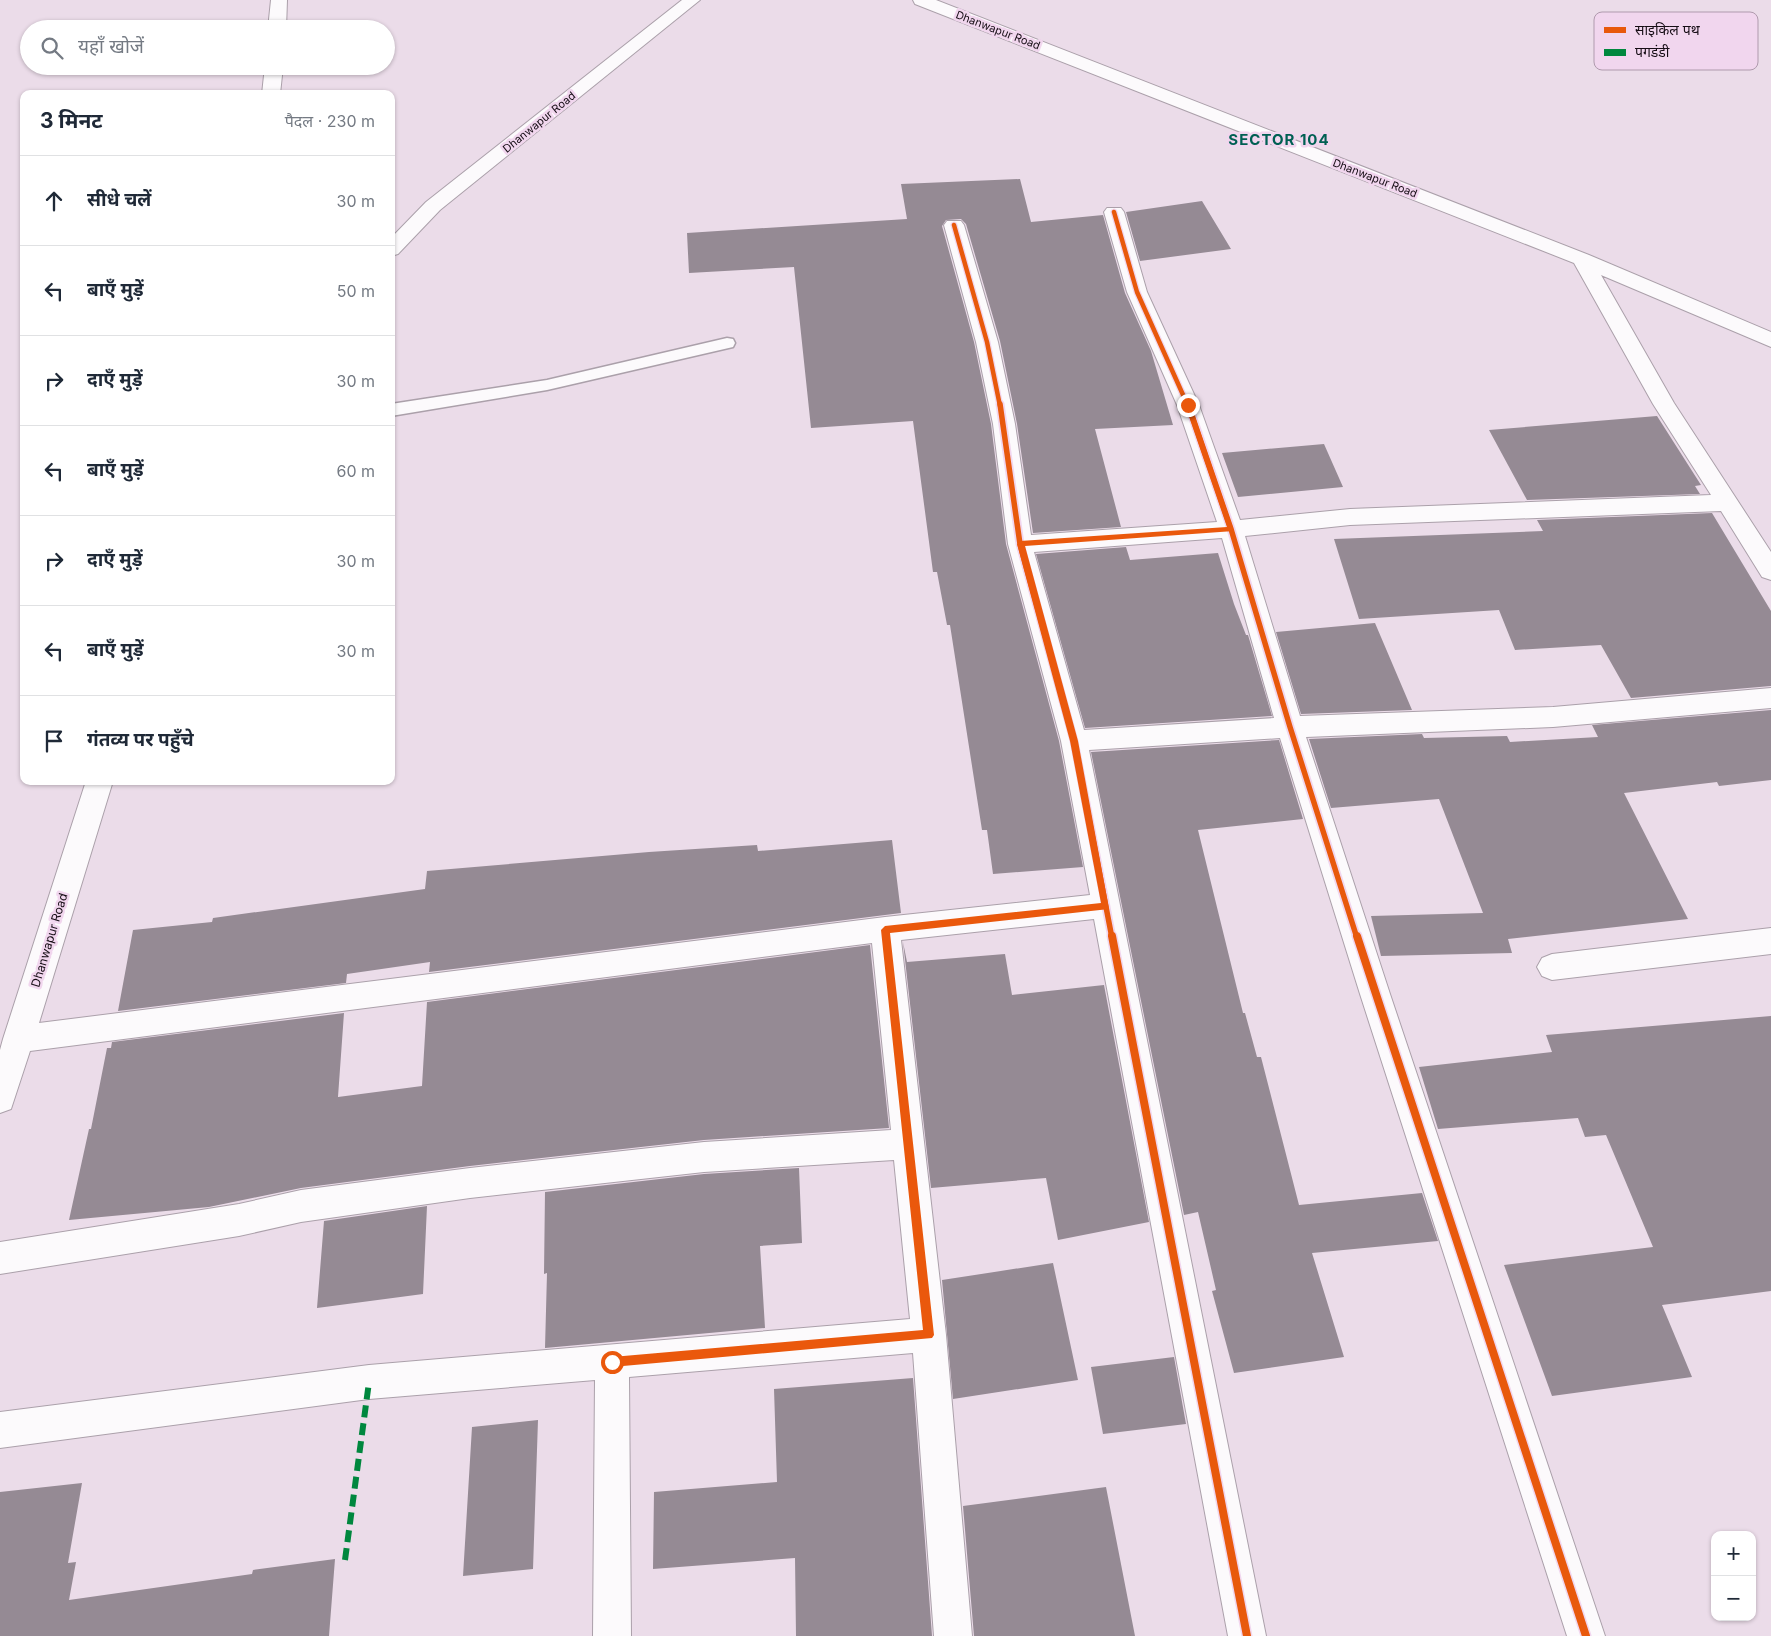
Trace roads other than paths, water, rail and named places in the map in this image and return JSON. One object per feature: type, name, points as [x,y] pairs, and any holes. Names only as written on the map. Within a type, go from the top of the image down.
[{"type":"street","points":[[277,20],[278,0]]},
{"type":"street","name":"Dhanwapur Road","points":[[395,246],[434,206],[692,0]]},
{"type":"street","name":"Dhanwapur Road","points":[[921,0],[1582,259],[1771,340]]},
{"type":"street","points":[[271,90],[273,75]]},
{"type":"street","points":[[1114,212],[1137,292],[1188,405],[1231,529],[1290,727],[1586,1636]]},
{"type":"street","points":[[954,225],[987,342],[1004,424],[1020,544],[1074,741],[1247,1636]]},
{"type":"street","points":[[1582,259],[1664,404],[1771,571]]},
{"type":"street","points":[[1020,544],[1231,529],[1350,517],[1727,503]]},
{"type":"street","points":[[1074,741],[1290,727],[1553,717],[1771,698]]},
{"type":"street","name":"Dhanwapur Road","points":[[0,1099],[99,785]]},
{"type":"street","points":[[18,1039],[885,930],[1106,906]]},
{"type":"street","points":[[885,930],[906,1144],[929,1335],[954,1636]]},
{"type":"street","points":[[1552,966],[1771,941]]},
{"type":"street","points":[[0,1258],[220,1224],[301,1206],[470,1182],[704,1157],[906,1144]]},
{"type":"street","points":[[0,1430],[369,1382],[929,1335]]},
{"type":"street","points":[[612,1362],[612,1636]]},
{"type":"lane","points":[[395,409],[547,385],[727,343]]},
{"type":"district","name":"SECTOR 104","points":[[1279,139]]}]
